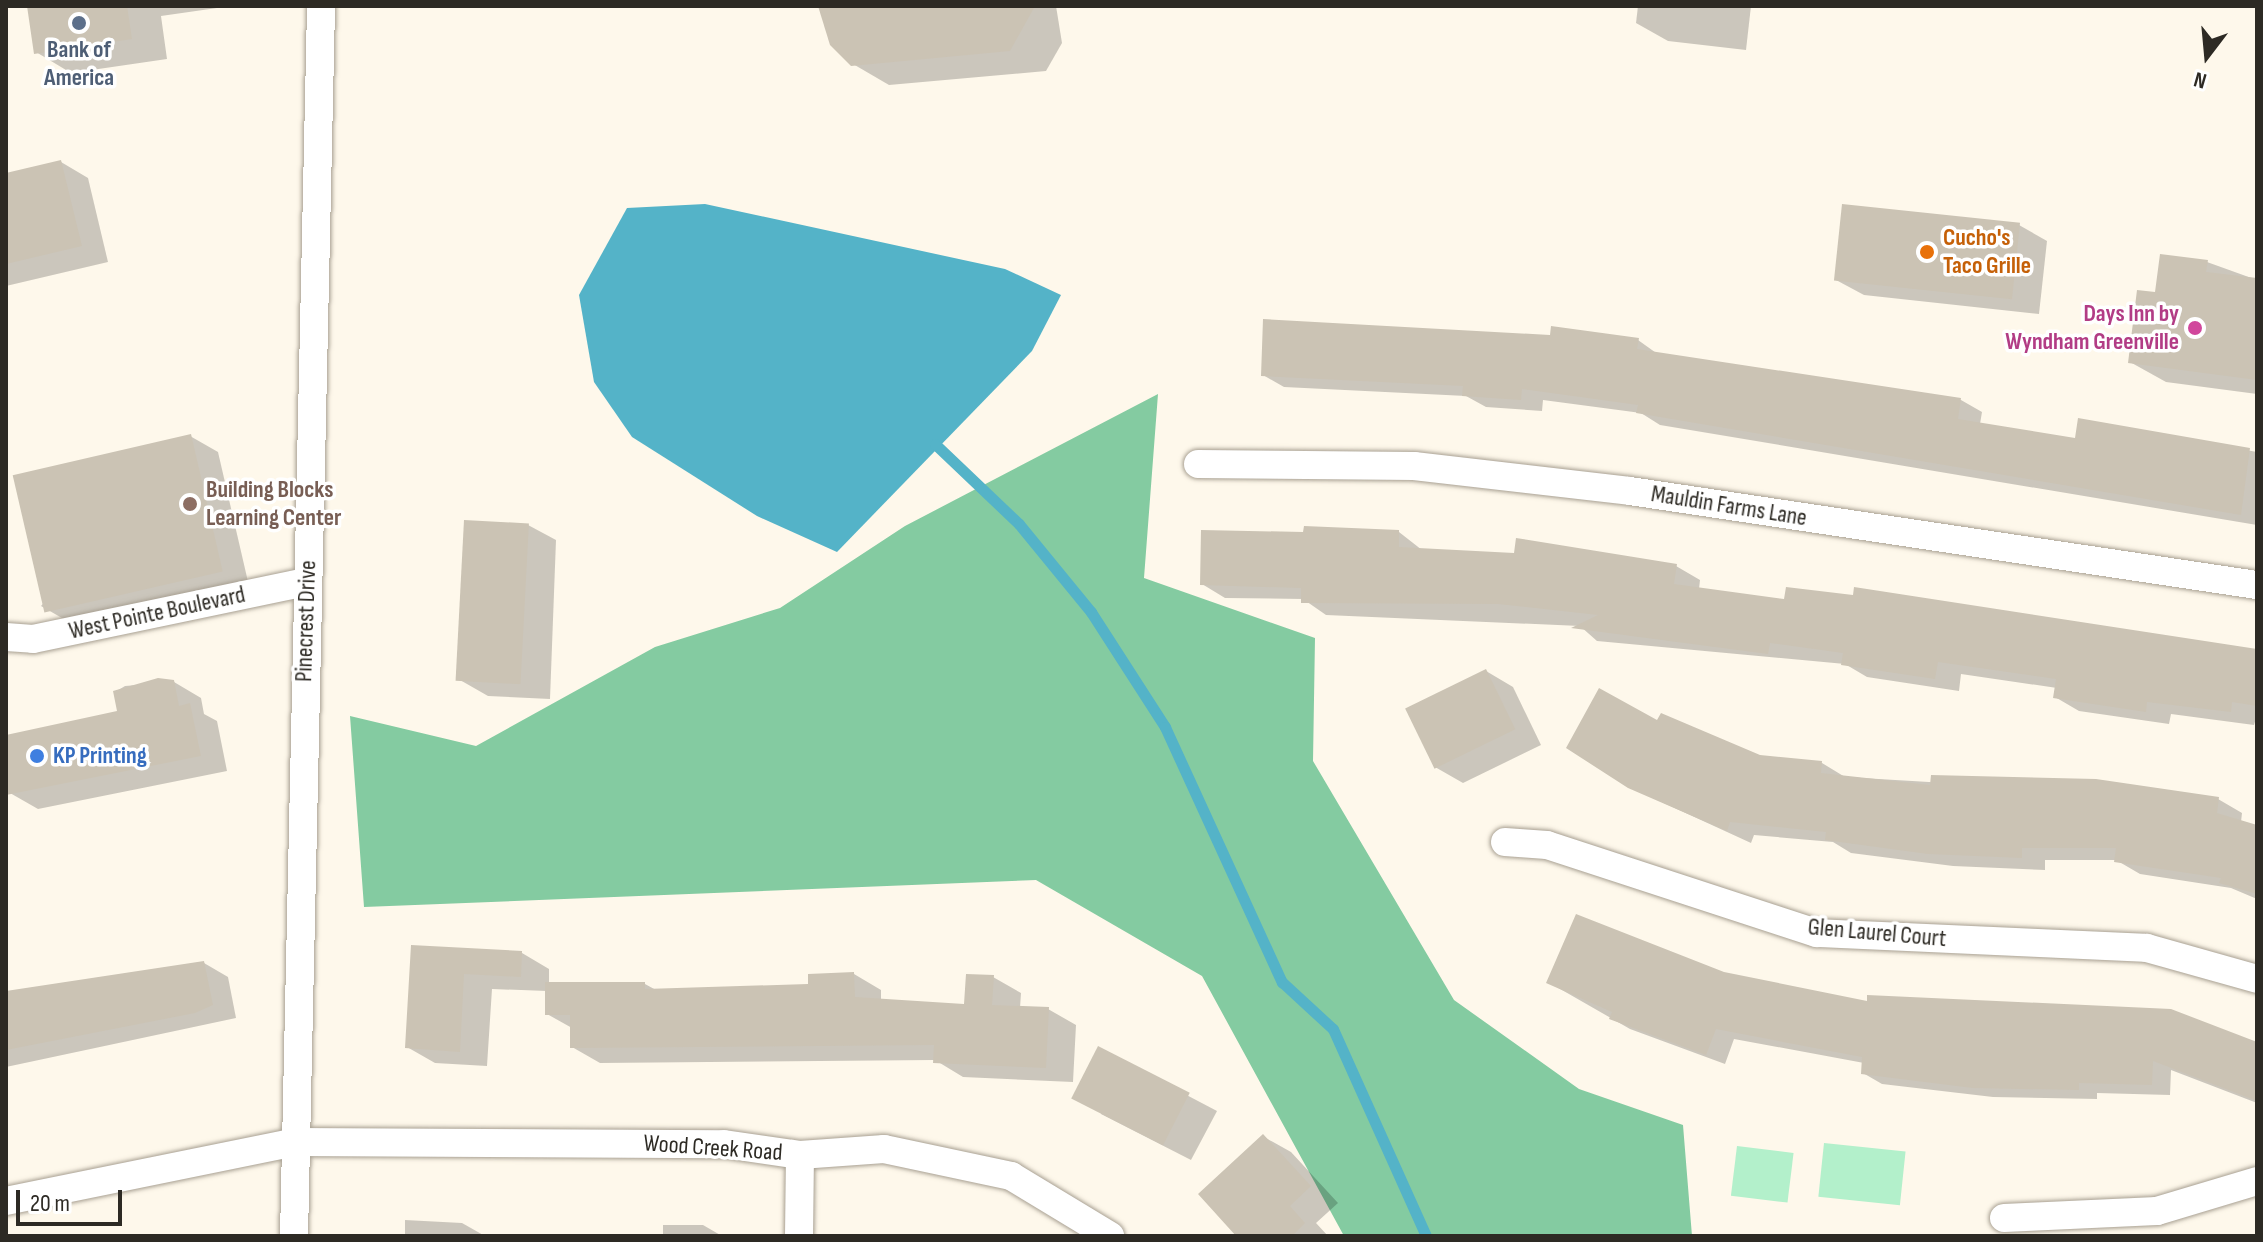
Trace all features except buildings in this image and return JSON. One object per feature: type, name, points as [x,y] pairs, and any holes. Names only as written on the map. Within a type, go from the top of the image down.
[{"type":"street","name":"Pinecrest Drive","points":[[294,1236],[321,6]]},
{"type":"street","name":"Mauldin Farms Lane","points":[[1198,464],[1414,466],[1614,489],[2257,585]]},
{"type":"street","name":"West Pointe Boulevard","points":[[6,637],[33,639],[307,582]]},
{"type":"street","name":"Glen Laurel Court","points":[[1505,842],[1547,845],[1817,933],[2147,948],[2257,979]]},
{"type":"street","name":"Wood Creek Road","points":[[6,1201],[295,1142],[724,1144],[800,1155],[884,1149],[981,1165],[1066,1204],[1110,1236]]},
{"type":"street","points":[[799,1236],[800,1155]]},
{"type":"street","points":[[2004,1218],[2157,1211],[2257,1181]]},
{"type":"green space","points":[[1158,394],[1144,578],[1315,638],[1313,761],[1454,1000],[1579,1089],[1683,1125],[1692,1236],[1344,1236],[1202,976],[1036,880],[364,907],[350,716],[476,746],[655,647],[780,608],[905,526]]},
{"type":"green space","points":[[1824,1143],[1906,1152],[1900,1205],[1818,1197]]},
{"type":"green space","points":[[1737,1146],[1794,1153],[1787,1203],[1731,1196]]},
{"type":"water","points":[[705,204],[1005,269],[1061,295],[1032,351],[837,552],[757,516],[632,437],[594,382],[579,295],[627,208]]},
{"type":"waterway","points":[[935,444],[1019,524],[1091,612],[1165,727],[1282,982],[1333,1029],[1426,1236]]},
{"type":"place","name":"Bank of America","points":[[79,23]]},
{"type":"place","name":"Cucho's Taco Grille","points":[[1927,252]]},
{"type":"place","name":"Days Inn by Wyndham Greenville","points":[[2195,328]]},
{"type":"place","name":"Building Blocks Learning Center","points":[[190,504]]},
{"type":"place","name":"KP Printing","points":[[37,756]]}]
